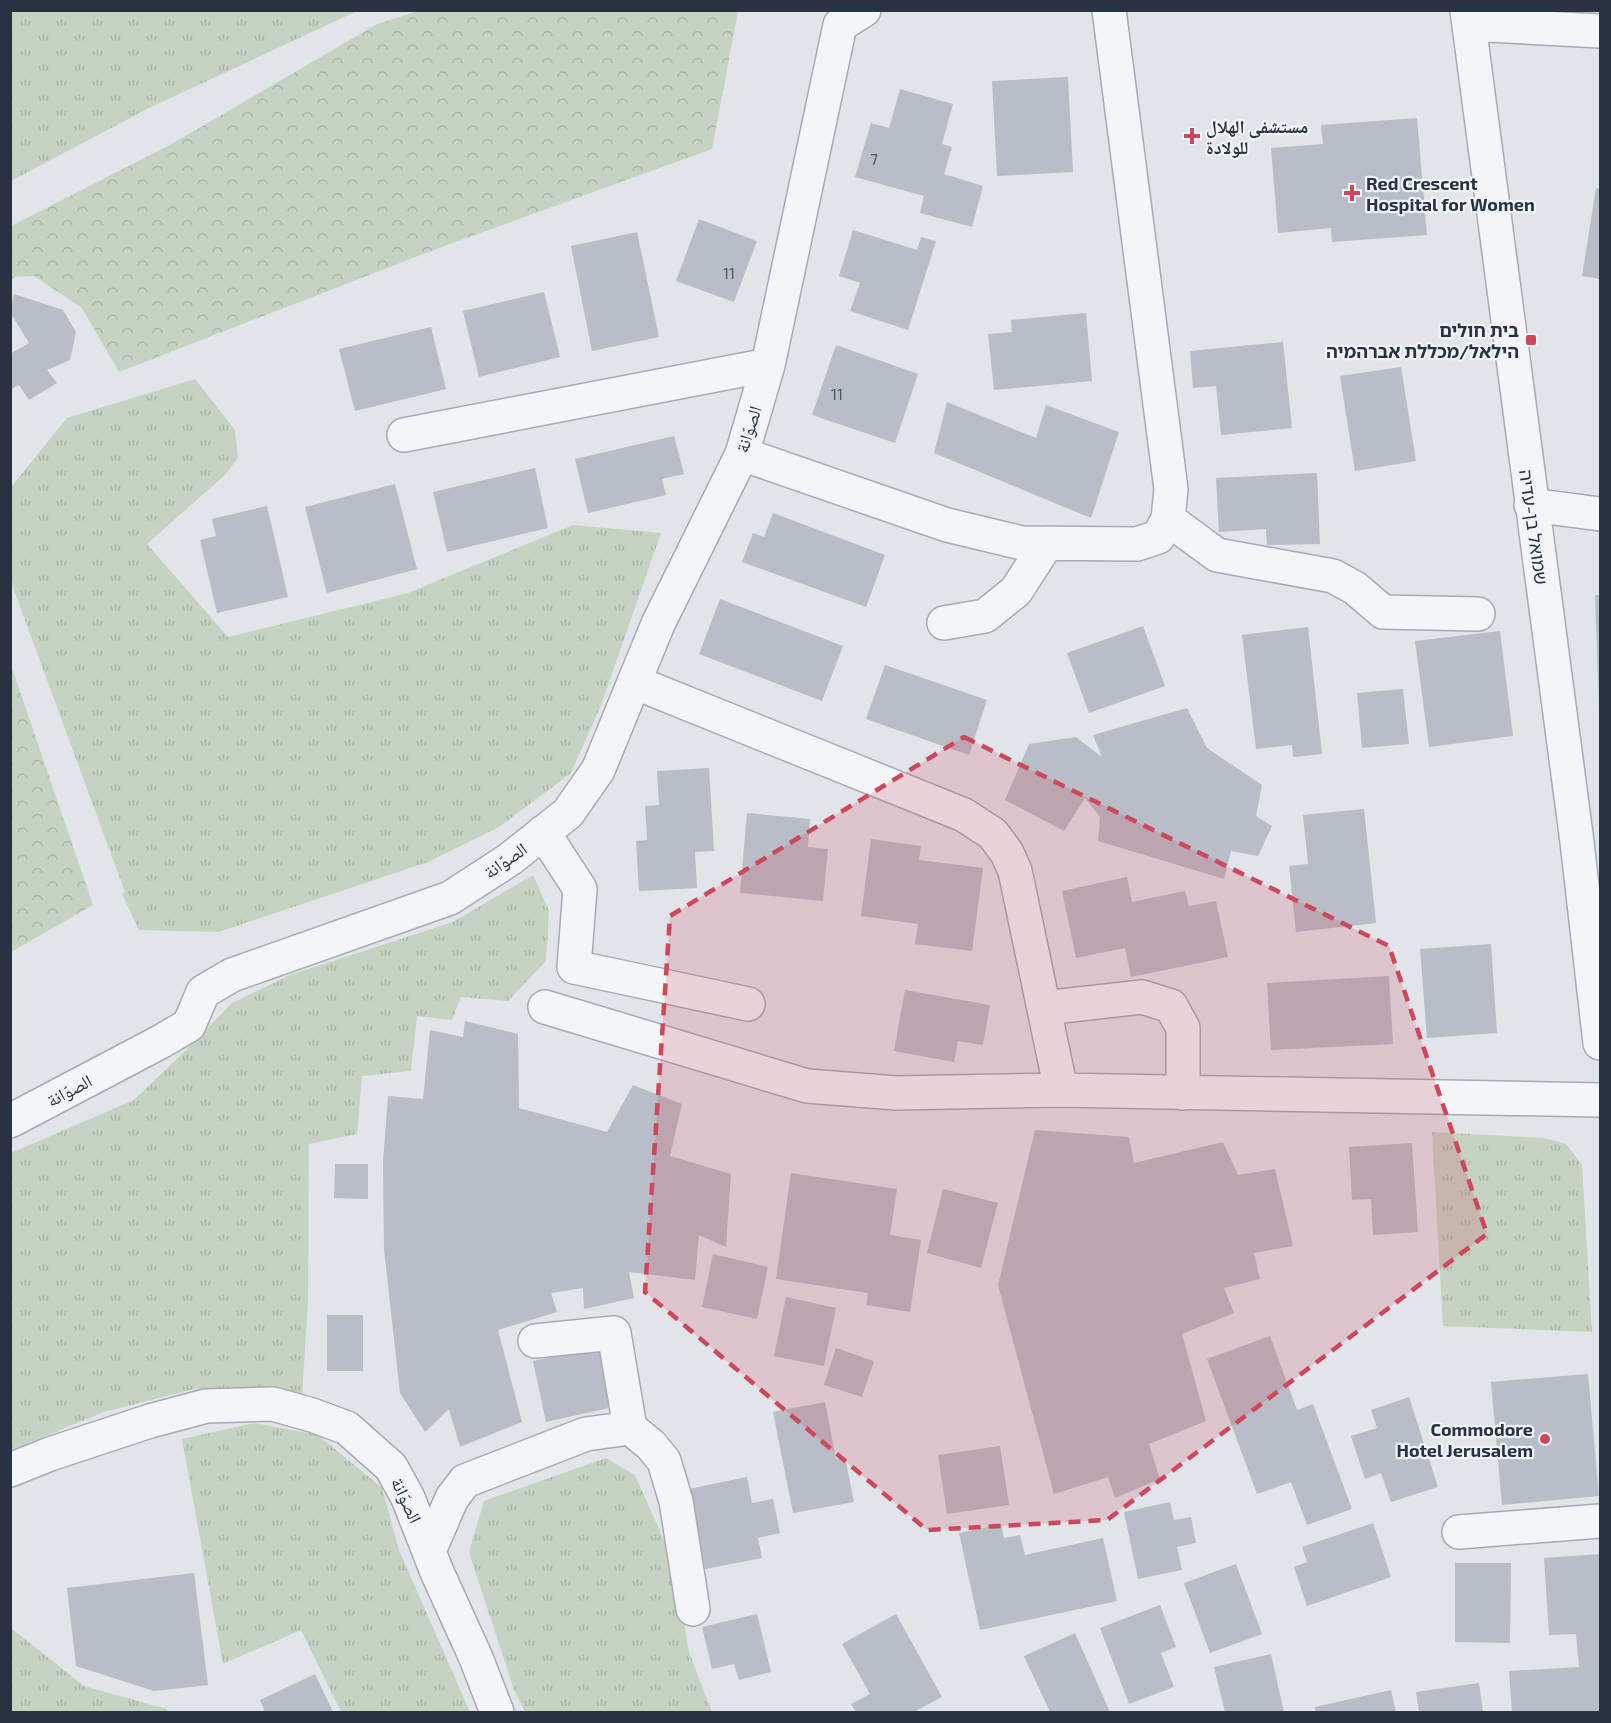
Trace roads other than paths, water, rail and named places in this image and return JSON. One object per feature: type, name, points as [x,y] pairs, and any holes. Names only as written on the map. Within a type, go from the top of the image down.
[{"type":"street","name":"الصوّانة","points":[[10,1121],[189,1025],[203,992],[232,975],[450,898],[510,859],[568,813],[598,770],[658,624],[742,454],[768,365],[840,25],[864,10]]},
{"type":"street","points":[[742,454],[947,525],[1022,543],[1137,544],[1158,537],[1168,519],[1171,489],[1109,10]]},
{"type":"street","points":[[1468,17],[1600,31]]},
{"type":"street","name":"שמואל בן-עדיה","points":[[1468,17],[1531,505],[1589,843],[1600,1043]]},
{"type":"street","points":[[404,435],[768,365]]},
{"type":"street","points":[[1531,505],[1600,513]]},
{"type":"street","points":[[1168,519],[1217,555],[1333,576],[1355,588],[1383,612],[1478,614]]},
{"type":"street","points":[[944,623],[985,616],[1016,591],[1047,543]]},
{"type":"street","points":[[634,682],[964,815],[993,834],[1007,853],[1015,872],[1061,1090]]},
{"type":"street","points":[[543,832],[580,888],[574,968],[748,1004]]},
{"type":"street","points":[[1044,1008],[1142,997],[1171,1006],[1183,1028],[1183,1092]]},
{"type":"street","points":[[545,1007],[807,1086],[896,1093],[1061,1090],[1600,1100]]},
{"type":"street","points":[[535,1341],[614,1333],[630,1428],[651,1445],[663,1461],[676,1501],[693,1609]]},
{"type":"street","name":"الصوّانة","points":[[10,1470],[61,1450],[150,1421],[206,1406],[273,1404],[347,1428],[391,1467],[408,1497],[497,1713]]},
{"type":"street","points":[[429,1551],[452,1498],[465,1481],[586,1434],[630,1428]]},
{"type":"street","points":[[1460,1532],[1600,1521]]},
{"type":"place","name":"مستشفى الهلال للولادة","points":[[1192,136]]},
{"type":"place","name":"Red Crescent Hospital for Women","points":[[1352,193]]},
{"type":"place","name":"בית חולים הילאל/מכללת אברהמיה","points":[[1531,340]]},
{"type":"place","name":"Commodore Hotel Jerusalem","points":[[1545,1439]]}]
